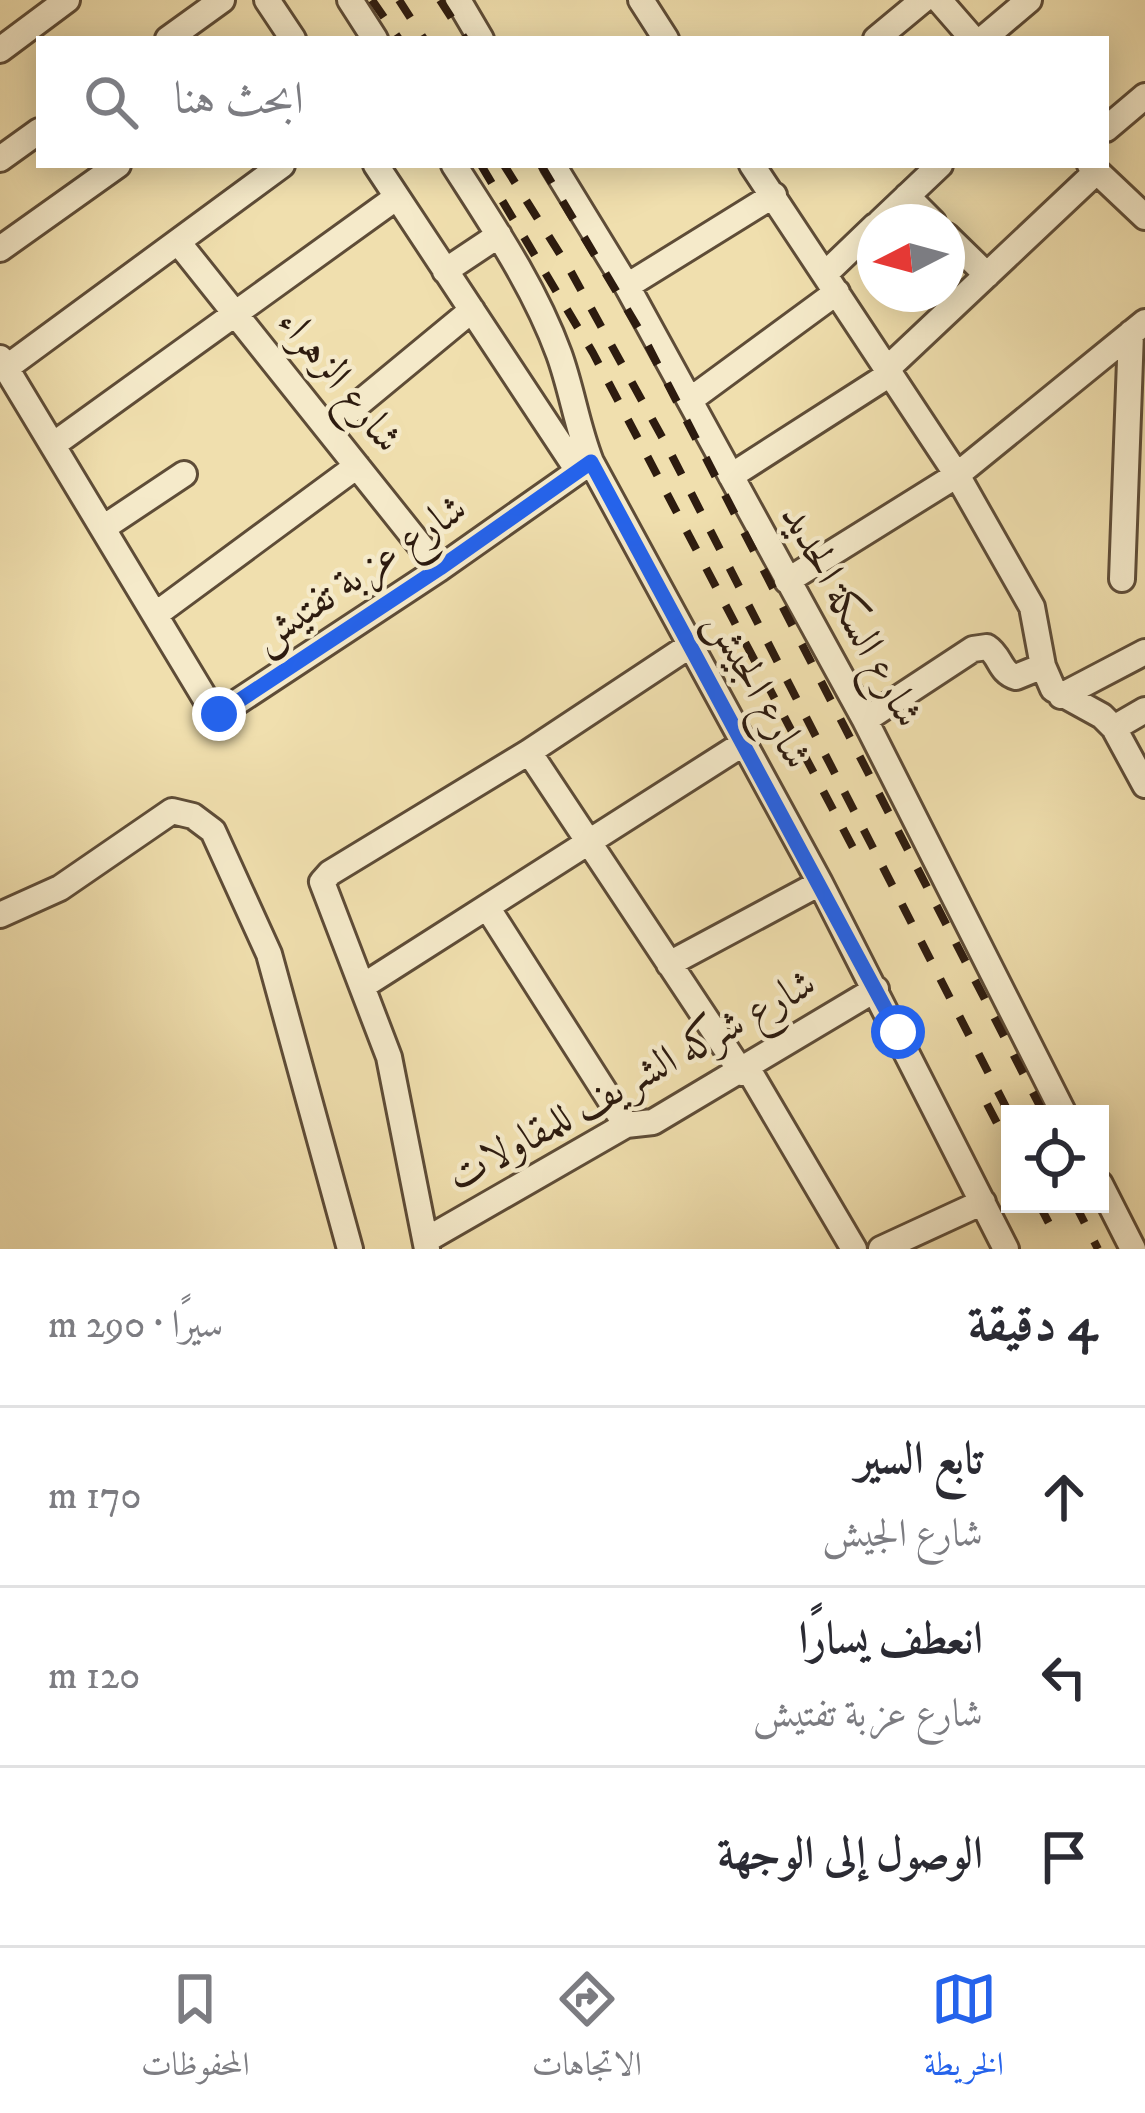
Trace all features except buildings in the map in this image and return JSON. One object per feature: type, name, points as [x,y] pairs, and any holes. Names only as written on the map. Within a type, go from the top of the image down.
[{"type":"street","points":[[0,50],[67,0]]},
{"type":"street","points":[[172,36],[223,0]]},
{"type":"street","points":[[266,0],[290,36]]},
{"type":"street","points":[[350,0],[372,36]]},
{"type":"street","points":[[458,0],[479,36]]},
{"type":"street","points":[[640,0],[664,36]]},
{"type":"street","points":[[879,36],[923,0]]},
{"type":"street","points":[[939,0],[970,36]]},
{"type":"street","points":[[987,36],[1029,0]]},
{"type":"street","points":[[1109,126],[1145,96]]},
{"type":"street","points":[[0,158],[36,133]]},
{"type":"street","points":[[0,249],[114,168]]},
{"type":"street","points":[[3,363],[278,168]]},
{"type":"street","points":[[378,168],[584,467]]},
{"type":"street","name":"شارع الجيش","points":[[456,168],[548,326],[584,467],[820,883],[1006,1249]]},
{"type":"street","name":"شارع السكة الحديد","points":[[559,168],[865,721],[1059,1105]]},
{"type":"street","points":[[754,168],[957,475],[1032,607],[1043,666],[1053,689],[1102,716],[1143,776]]},
{"type":"street","points":[[898,204],[937,168]]},
{"type":"street","points":[[731,476],[889,372],[1093,168],[1145,218]]},
{"type":"street","points":[[627,286],[774,195]]},
{"type":"street","points":[[907,196],[915,204]]},
{"type":"street","points":[[52,445],[397,197]]},
{"type":"street","points":[[446,271],[499,235]]},
{"type":"street","name":"شارع الزهراء","points":[[178,242],[440,568]]},
{"type":"street","points":[[689,400],[831,283],[857,250]]},
{"type":"street","points":[[965,254],[987,275]]},
{"type":"street","points":[[328,429],[472,310]]},
{"type":"street","points":[[787,581],[957,475],[1138,327]]},
{"type":"street","points":[[1122,580],[1138,327]]},
{"type":"street","name":"شارع عزبة تفتيش","points":[[3,363],[211,708],[222,714],[584,467]]},
{"type":"street","points":[[154,615],[357,466]]},
{"type":"street","points":[[103,528],[184,473]]},
{"type":"street","points":[[426,1244],[389,1057],[321,888],[325,877],[529,752],[689,646]]},
{"type":"street","points":[[865,721],[973,649],[987,647],[1002,670],[1016,677],[1043,666]]},
{"type":"street","points":[[1061,696],[1145,652]]},
{"type":"street","points":[[1114,728],[1145,710]]},
{"type":"street","points":[[363,986],[744,743]]},
{"type":"street","points":[[529,752],[745,1071],[854,1249]]},
{"type":"street","points":[[0,914],[60,888],[172,811],[193,816],[213,831],[269,954],[350,1249]]},
{"type":"street","points":[[669,964],[820,883]]},
{"type":"street","points":[[487,907],[626,1125]]},
{"type":"street","name":"شارع شركه الشريف للمقاولات","points":[[426,1244],[626,1125],[653,1122],[745,1071],[876,989]]},
{"type":"street","points":[[881,1249],[983,1202]]},
{"type":"street","points":[[1109,1202],[1133,1249]]},
{"type":"railway","points":[[372,0],[397,36]]},
{"type":"railway","points":[[399,0],[422,36]]},
{"type":"railway","points":[[440,0],[463,36]]},
{"type":"railway","points":[[483,168],[593,353],[860,861]]},
{"type":"railway","points":[[506,168],[570,270],[668,448],[1005,1105]]},
{"type":"railway","points":[[543,168],[643,336],[1039,1105]]},
{"type":"railway","points":[[987,1104],[1001,1131]]},
{"type":"railway","points":[[1044,1213],[1055,1235]]},
{"type":"railway","points":[[1080,1213],[1098,1249]]},
{"type":"route","points":[[219,714],[591,462],[898,1032]]}]
